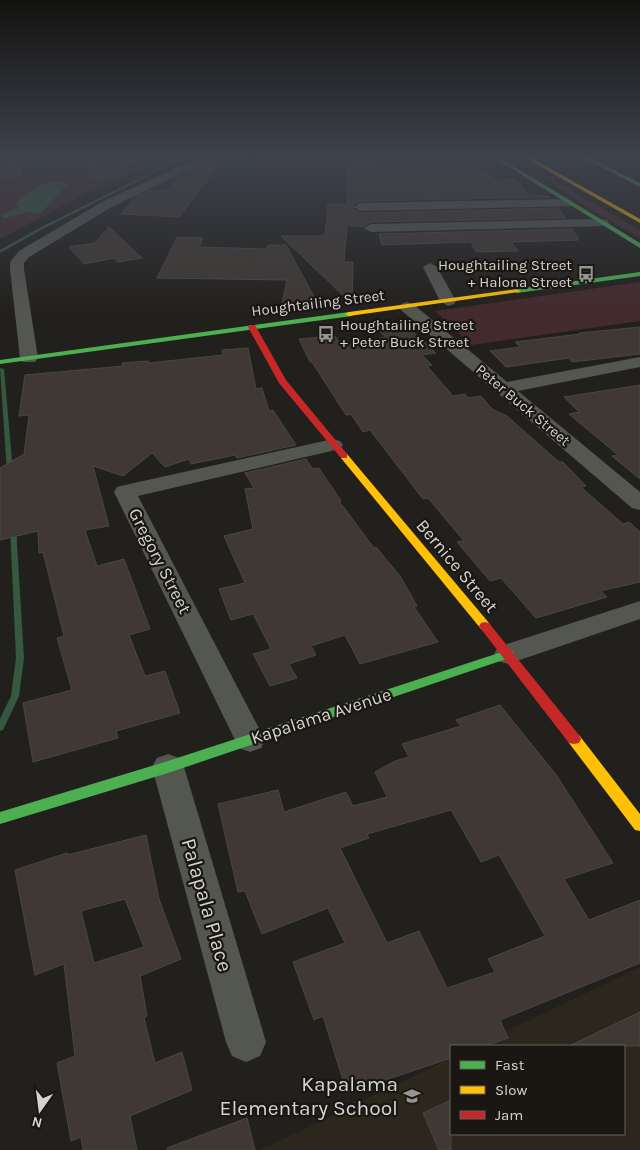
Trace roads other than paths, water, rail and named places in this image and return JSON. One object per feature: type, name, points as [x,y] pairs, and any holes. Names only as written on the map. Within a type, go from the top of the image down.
[{"type":"main road","points":[[579,210],[640,246]]},
{"type":"main road","points":[[620,210],[640,221]]},
{"type":"main road","name":"Houghtailing Street","points":[[0,362],[640,274]]},
{"type":"main road","name":"Bernice Street","points":[[252,327],[282,381],[332,445],[508,654],[640,825]]},
{"type":"main road","name":"Kapalama Avenue","points":[[0,818],[168,767],[508,654]]},
{"type":"street","points":[[28,358],[17,262],[24,254],[98,210]]},
{"type":"street","points":[[372,228],[602,223]]},
{"type":"street","points":[[430,266],[448,301]]},
{"type":"street","name":"Peter Buck Street","points":[[407,307],[640,503]]},
{"type":"street","points":[[503,388],[640,362]]},
{"type":"street","name":"Gregory Street","points":[[250,740],[125,492],[332,445]]},
{"type":"street","name":"Kapalama Avenue","points":[[508,654],[640,610]]},
{"type":"street","name":"Palapala Place","points":[[168,767],[246,1042]]},
{"type":"waterway","points":[[0,252],[79,210]]},
{"type":"waterway","points":[[2,369],[10,472]]},
{"type":"waterway","points":[[0,728],[15,696],[20,658],[13,527]]},
{"type":"place","name":"Houghtailing Street + Halona Street","points":[[586,274]]},
{"type":"place","name":"Houghtailing Street + Peter Buck Street","points":[[326,334]]},
{"type":"place","name":"Kapalama Elementary School","points":[[412,1096]]}]
